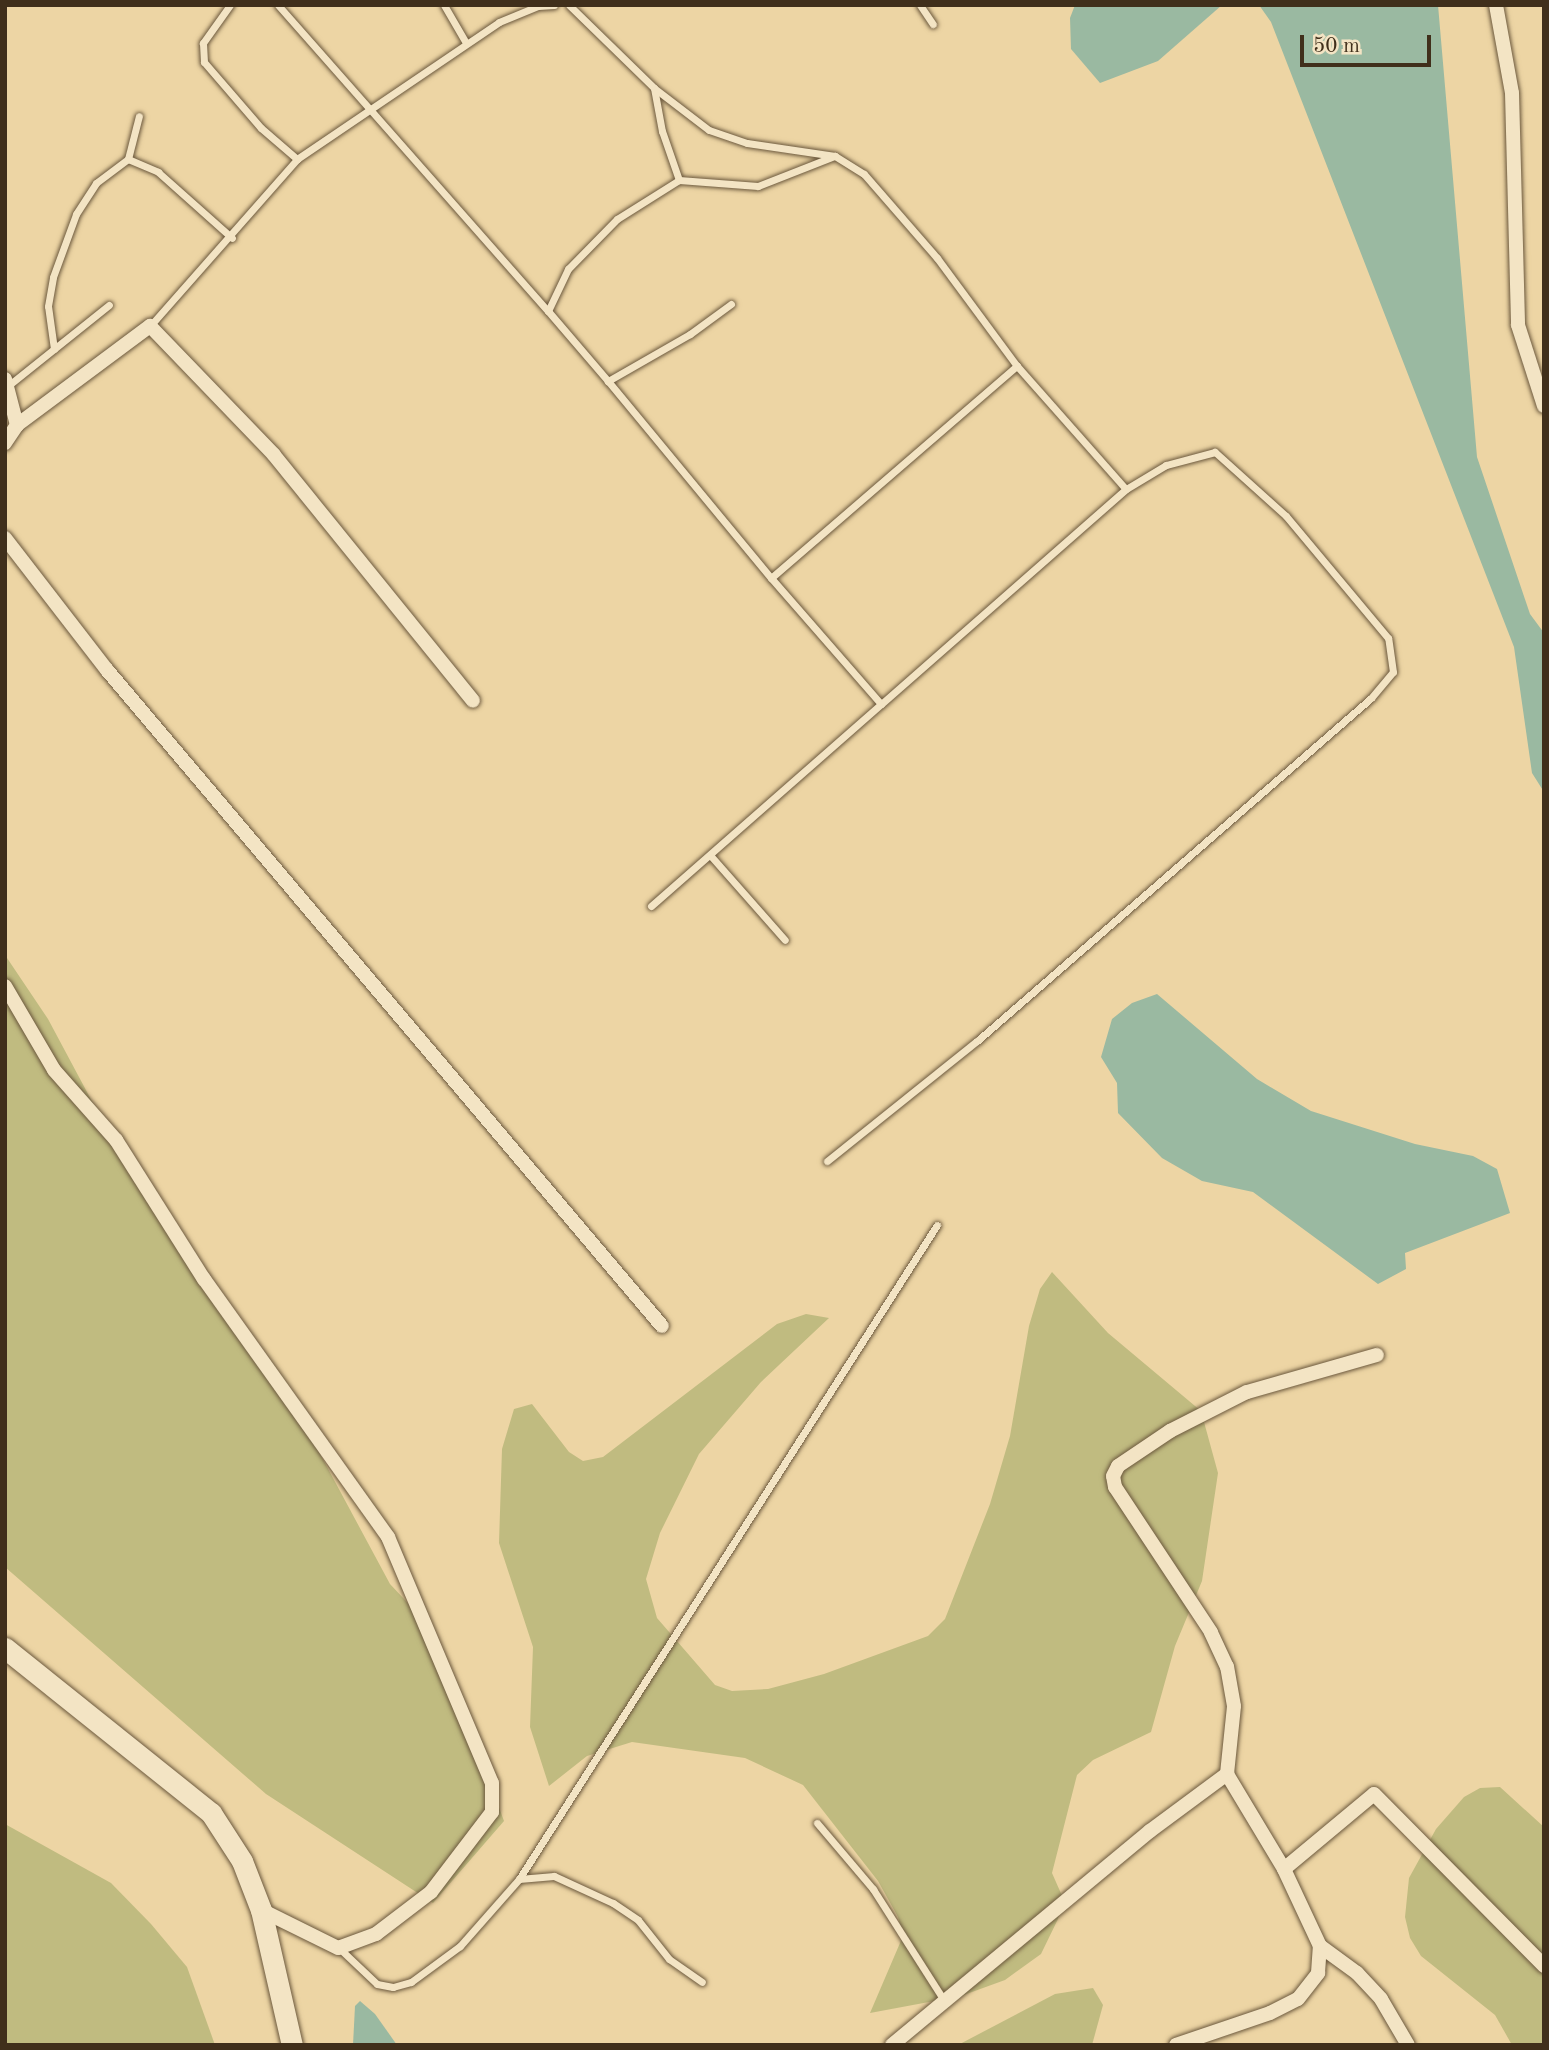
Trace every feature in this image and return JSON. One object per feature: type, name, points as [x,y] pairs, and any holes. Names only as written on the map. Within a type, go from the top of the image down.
[{"type":"main road","points":[[5,1648],[212,1813],[243,1861],[261,1910],[292,2045]]},
{"type":"street","points":[[1496,5],[1505,37],[1512,93],[1518,325],[1544,405]]},
{"type":"street","points":[[5,443],[16,425],[150,326],[274,455],[473,701]]},
{"type":"street","points":[[7,382],[16,425]]},
{"type":"street","points":[[5,538],[107,670],[662,1326]]},
{"type":"street","points":[[5,986],[54,1070],[116,1140],[204,1279],[388,1537],[492,1783],[492,1812],[430,1892],[376,1934],[338,1948],[261,1910]]},
{"type":"street","points":[[1377,1355],[1247,1392],[1170,1432],[1118,1466],[1113,1476],[1115,1487],[1211,1632],[1227,1667],[1234,1706],[1227,1774],[1284,1869],[1320,1946],[1357,1973],[1381,1999],[1408,2045]]},
{"type":"street","points":[[892,2045],[1150,1831],[1227,1774]]},
{"type":"street","points":[[1284,1869],[1374,1794],[1544,1966]]},
{"type":"street","points":[[1175,2045],[1270,2014],[1298,1999],[1318,1973],[1320,1946]]},
{"type":"lane","points":[[230,5],[203,43],[204,62],[261,128],[297,159]]},
{"type":"lane","points":[[278,5],[548,311],[771,578],[881,704]]},
{"type":"lane","points":[[444,5],[466,43]]},
{"type":"lane","points":[[150,326],[232,238],[297,159],[370,108],[421,78],[466,43],[499,22],[538,6],[554,5]]},
{"type":"lane","points":[[569,5],[653,88],[709,130],[747,143],[835,156],[864,174],[928,247],[1017,366],[1126,489]]},
{"type":"lane","points":[[920,5],[933,24]]},
{"type":"lane","points":[[653,88],[662,131],[679,180]]},
{"type":"lane","points":[[54,349],[48,306],[52,277],[76,214],[96,184],[128,159],[139,116]]},
{"type":"lane","points":[[548,311],[568,269],[617,219],[679,180],[758,186],[835,156]]},
{"type":"lane","points":[[128,159],[158,172],[232,238]]},
{"type":"lane","points":[[608,381],[690,334],[731,304]]},
{"type":"lane","points":[[7,382],[109,305]]},
{"type":"lane","points":[[771,578],[1017,366]]},
{"type":"lane","points":[[651,906],[1126,489],[1166,465],[1215,452],[1286,516],[1388,638],[1393,672],[1371,698],[977,1041],[827,1161]]},
{"type":"lane","points":[[710,855],[785,940]]},
{"type":"lane","points":[[338,1948],[377,1984],[393,1987],[411,1982],[460,1946],[519,1879],[937,1225]]},
{"type":"lane","points":[[817,1823],[873,1889],[945,2003]]},
{"type":"lane","points":[[519,1879],[554,1876],[613,1903],[638,1920],[669,1959],[702,1982]]},
{"type":"shaded area","points":[[1075,5],[1222,5],[1158,61],[1100,83],[1071,49],[1070,18]]},
{"type":"shaded area","points":[[1259,5],[1438,5],[1477,457],[1530,614],[1544,633],[1544,792],[1532,773],[1514,647],[1271,22]]},
{"type":"shaded area","points":[[5,955],[48,1019],[95,1107],[305,1426],[390,1584],[419,1615],[450,1674],[504,1821],[433,1903],[266,1794],[5,1567]]},
{"type":"shaded area","points":[[1157,994],[1257,1079],[1311,1111],[1415,1144],[1473,1156],[1497,1169],[1510,1213],[1405,1253],[1406,1269],[1378,1284],[1253,1192],[1202,1181],[1162,1158],[1118,1113],[1117,1083],[1101,1057],[1112,1019],[1132,1003]]},
{"type":"shaded area","points":[[1052,1272],[1108,1333],[1201,1411],[1218,1473],[1202,1581],[1175,1646],[1151,1732],[1093,1760],[1077,1775],[1052,1873],[1063,1898],[1058,1919],[1041,1954],[1005,1980],[961,1996],[870,2013],[903,1936],[898,1917],[878,1881],[803,1785],[745,1758],[632,1742],[587,1756],[549,1786],[530,1727],[533,1647],[499,1543],[502,1449],[514,1409],[532,1404],[569,1452],[583,1461],[603,1457],[777,1324],[806,1314],[829,1318],[761,1382],[699,1454],[660,1533],[646,1579],[657,1618],[715,1685],[732,1691],[768,1689],[824,1674],[928,1636],[945,1619],[990,1504],[1010,1436],[1029,1326],[1040,1289]]},
{"type":"shaded area","points":[[1500,1787],[1544,1827],[1544,2045],[1512,2045],[1495,2015],[1421,1956],[1410,1938],[1405,1917],[1409,1878],[1436,1829],[1464,1797],[1480,1788]]},
{"type":"shaded area","points":[[5,1824],[111,1883],[151,1924],[187,1967],[215,2045],[5,2045]]},
{"type":"shaded area","points":[[1093,1988],[1103,2005],[1092,2045],[958,2045],[1055,1994]]},
{"type":"shaded area","points":[[360,2001],[375,2014],[397,2045],[353,2045],[355,2006]]}]
